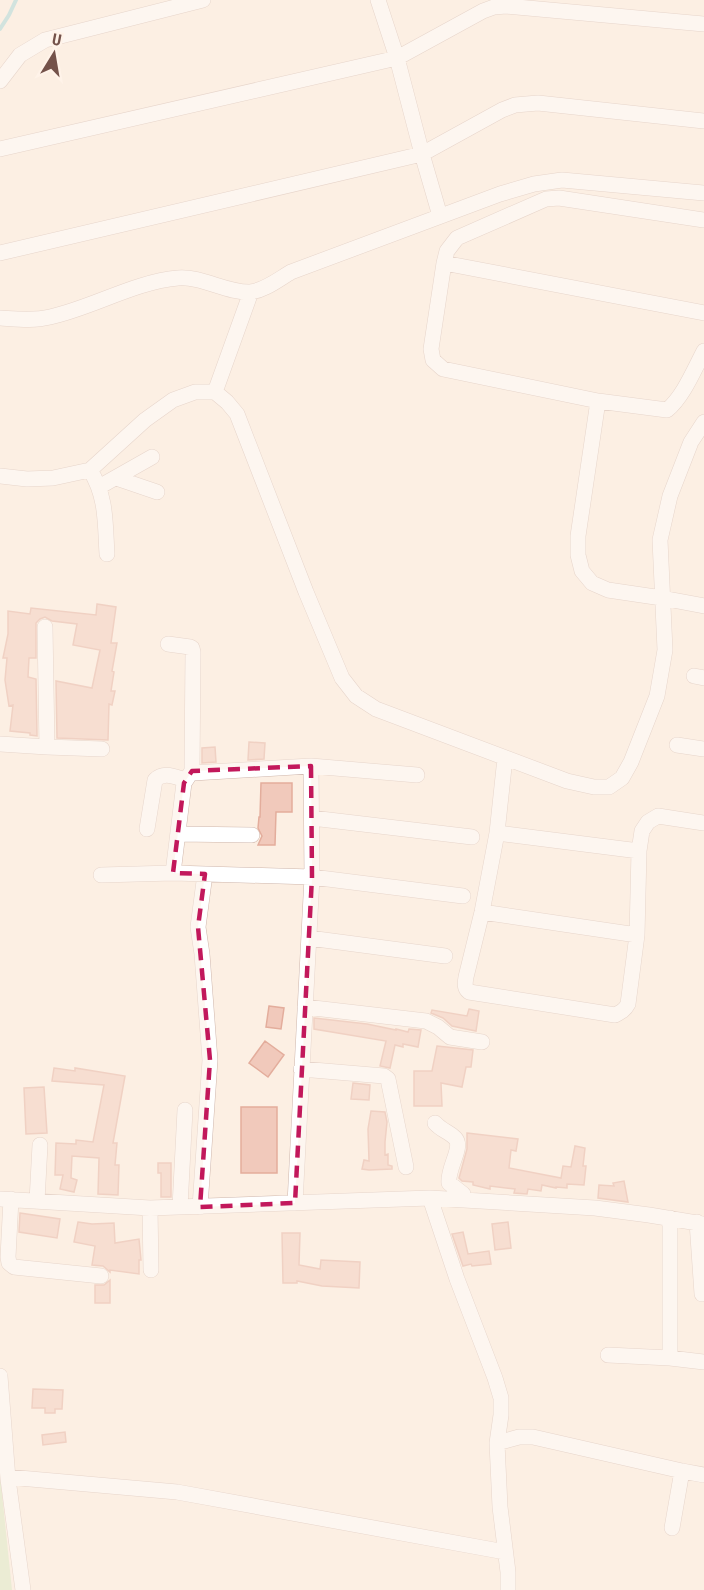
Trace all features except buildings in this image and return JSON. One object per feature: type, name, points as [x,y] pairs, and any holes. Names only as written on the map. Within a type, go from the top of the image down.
[{"type":"street","points":[[0,81],[20,55],[45,40],[203,0]]},
{"type":"street","points":[[378,0],[397,58],[440,216]]},
{"type":"street","points":[[0,149],[397,58],[494,7],[506,6],[704,24]]},
{"type":"street","points":[[0,253],[422,154],[515,105],[538,103],[704,121]]},
{"type":"street","points":[[0,318],[31,320],[51,317],[151,283],[179,278],[195,279],[251,292],[262,289],[291,273],[440,216],[534,184],[562,180],[704,193]]},
{"type":"street","points":[[704,220],[559,198],[546,199],[457,238],[447,250],[431,349],[433,360],[443,369],[598,401],[667,410],[679,397],[704,351]]},
{"type":"street","points":[[444,263],[704,313]]},
{"type":"street","points":[[215,392],[251,292]]},
{"type":"street","points":[[0,476],[27,479],[53,478],[90,470],[145,420],[174,400],[195,392],[215,392],[237,414],[342,678],[356,696],[376,709],[567,781],[594,787],[609,787],[622,778],[631,762],[657,696],[665,650],[660,540],[670,496],[691,442],[704,422]]},
{"type":"street","points":[[598,401],[578,536],[578,555],[582,572],[592,583],[608,590],[704,606]]},
{"type":"street","points":[[99,488],[152,457]]},
{"type":"street","points":[[90,470],[103,498],[107,554]]},
{"type":"street","points":[[116,478],[157,492]]},
{"type":"street","points":[[45,627],[47,747]]},
{"type":"street","points":[[168,644],[189,646],[193,652],[189,776],[173,873]]},
{"type":"street","points":[[0,744],[102,748]]},
{"type":"street","points":[[677,745],[704,749]]},
{"type":"street","points":[[505,758],[497,832],[482,912],[466,977],[465,986],[469,992],[615,1015],[625,1009],[628,1004],[637,934],[639,851],[642,831],[648,822],[658,816],[704,822]]},
{"type":"street","points":[[295,1203],[312,877],[311,765]]},
{"type":"street","points":[[147,829],[155,780],[162,775],[189,776],[194,773],[311,765],[417,775]]},
{"type":"street","points":[[312,818],[472,837]]},
{"type":"street","points":[[497,832],[639,851]]},
{"type":"street","points":[[178,834],[252,835]]},
{"type":"street","points":[[101,875],[173,873],[312,877],[463,896]]},
{"type":"street","points":[[200,1207],[210,1060],[198,927],[205,874]]},
{"type":"street","points":[[482,912],[637,934]]},
{"type":"street","points":[[309,938],[446,956]]},
{"type":"street","points":[[305,1007],[422,1021],[432,1023],[455,1039],[482,1042]]},
{"type":"street","points":[[301,1069],[384,1076],[388,1079],[406,1167]]},
{"type":"street","points":[[180,1207],[185,1110]]},
{"type":"street","points":[[435,1123],[457,1139],[459,1145],[448,1175],[449,1183],[463,1194],[463,1200]]},
{"type":"street","points":[[38,1201],[40,1145]]},
{"type":"street","points":[[430,1198],[457,1280],[501,1398],[497,1443],[508,1590]]},
{"type":"street","points":[[101,1276],[14,1267],[9,1263],[6,1199],[150,1208],[430,1198],[595,1208],[670,1218],[701,1223],[702,1294]]},
{"type":"street","points":[[150,1208],[151,1270]]},
{"type":"street","points":[[670,1218],[670,1358]]},
{"type":"street","points":[[609,1355],[704,1362]]},
{"type":"street","points":[[0,1376],[8,1477],[22,1590]]},
{"type":"street","points":[[497,1443],[519,1437],[533,1437],[704,1475]]},
{"type":"street","points":[[672,1528],[682,1471]]},
{"type":"street","points":[[8,1477],[177,1492],[506,1552]]},
{"type":"highlighted area","points":[[311,766],[312,877],[295,1203],[200,1207],[210,1060],[198,927],[205,874],[173,873],[184,783],[192,771]]},
{"type":"green space","points":[[0,1474],[12,1590],[0,1590]]},
{"type":"waterway","points":[[0,29],[16,0]]}]
